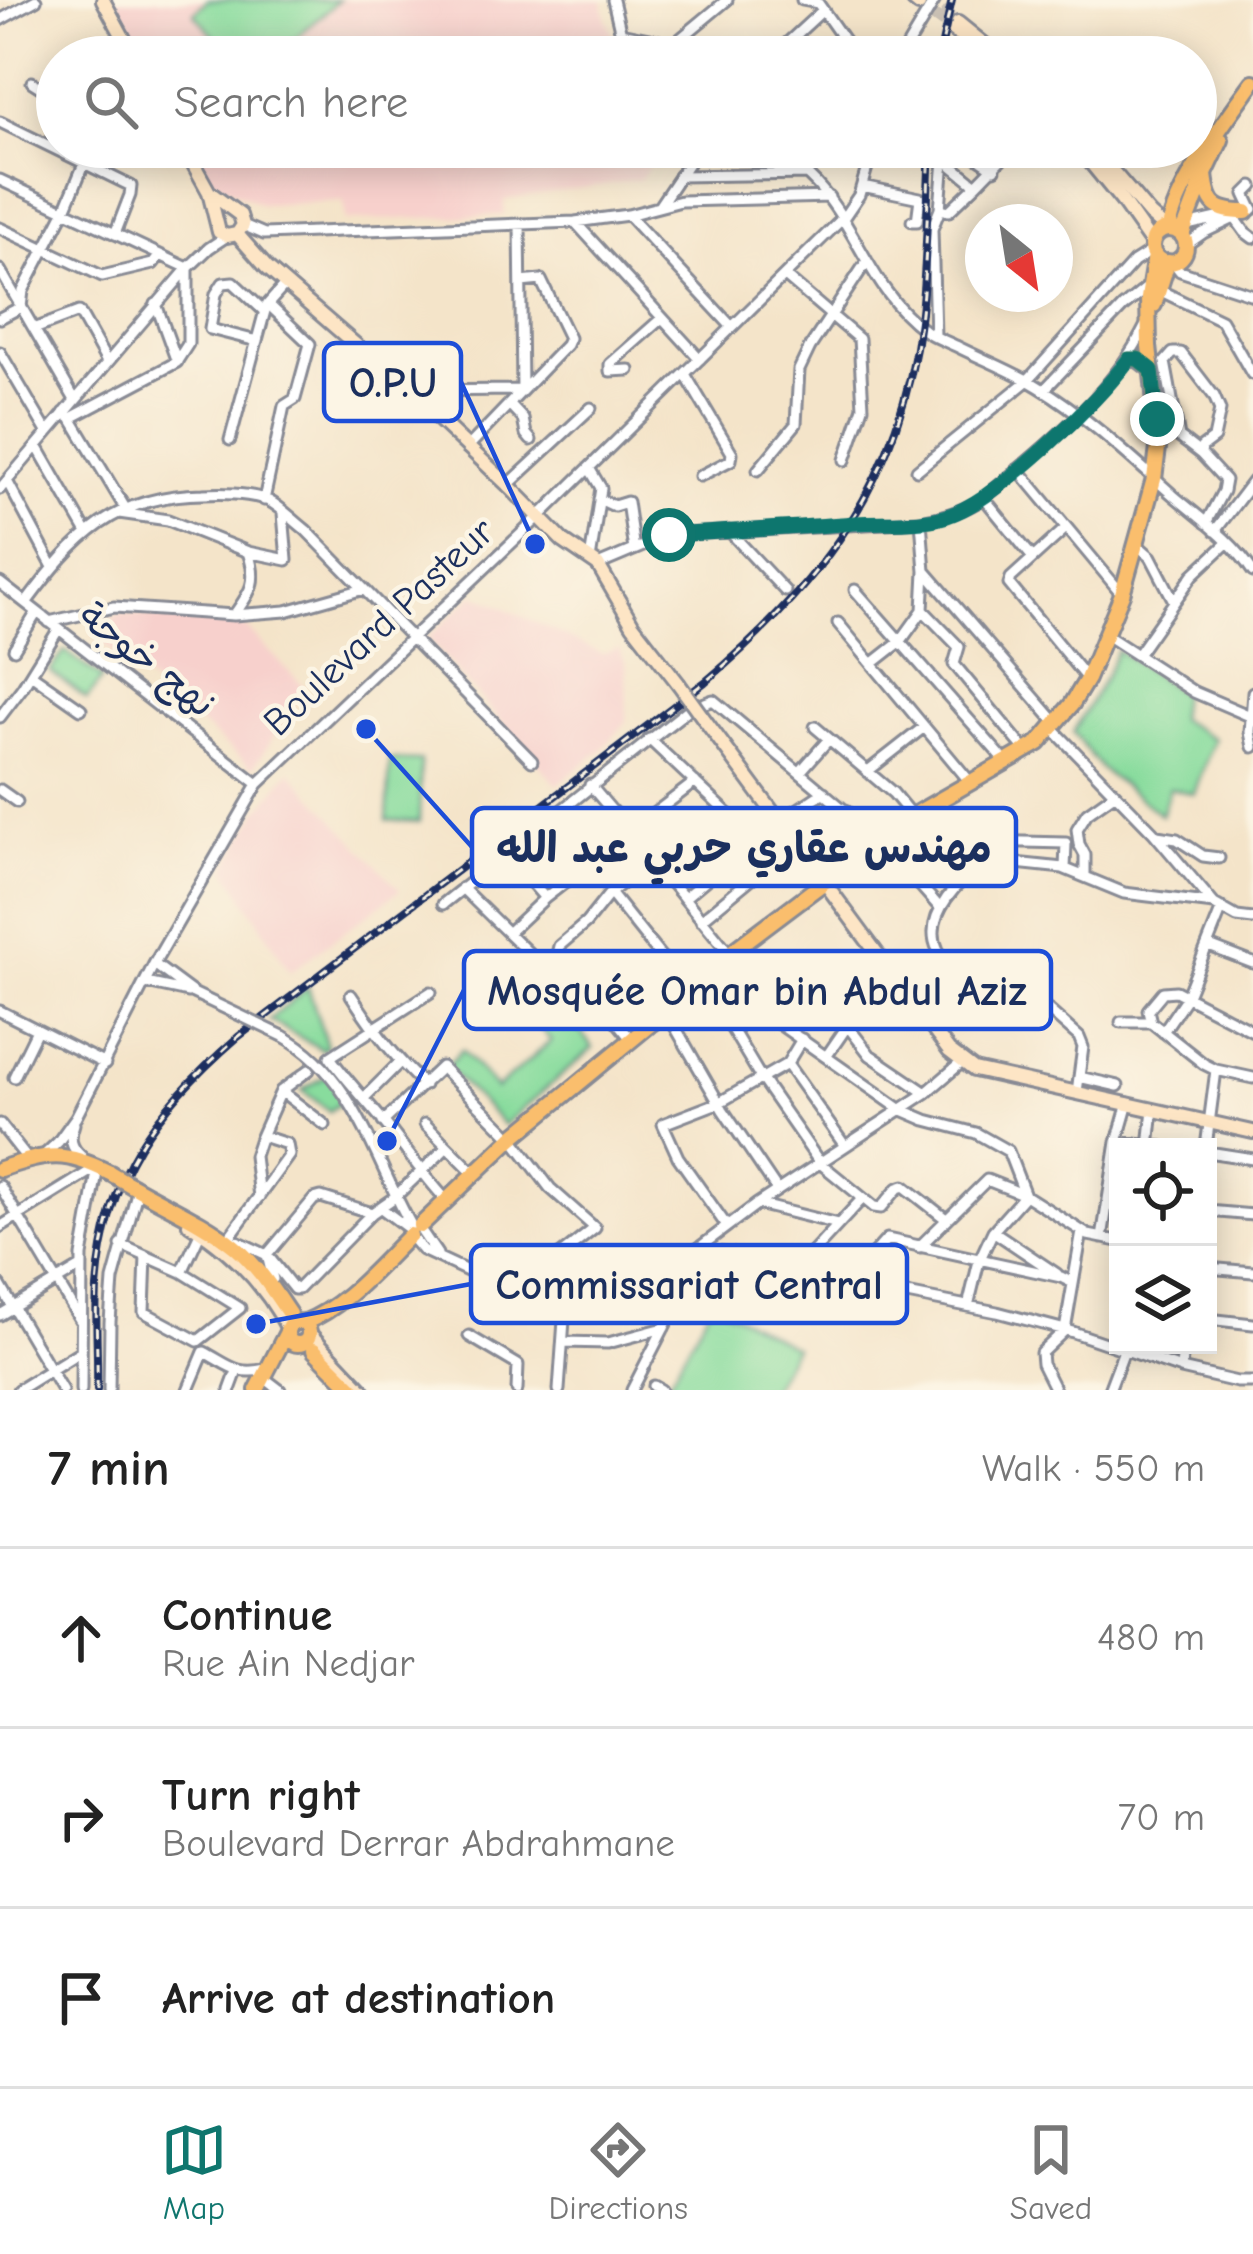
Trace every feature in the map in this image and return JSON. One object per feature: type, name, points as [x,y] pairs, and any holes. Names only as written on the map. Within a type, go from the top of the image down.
[{"type":"main road","points":[[104,1],[123,36]]},
{"type":"main road","points":[[1217,151],[1249,88]]},
{"type":"main road","points":[[1217,135],[1249,88]]},
{"type":"main road","points":[[196,168],[228,228],[267,268],[409,391],[563,541],[594,562],[633,625],[961,1063],[974,1070],[1078,1085],[1128,1103],[1253,1132]]},
{"type":"main road","points":[[1095,168],[1160,255]]},
{"type":"main road","points":[[1110,168],[1150,215],[1177,232]]},
{"type":"main road","points":[[1160,255],[1183,256],[1170,219],[1196,168]]},
{"type":"main road","points":[[1177,232],[1208,168]]},
{"type":"main road","points":[[1205,174],[1215,206],[1227,212],[1246,212]]},
{"type":"main road","points":[[209,192],[240,214],[228,228]]},
{"type":"main road","points":[[267,1383],[300,1333],[349,1293],[512,1138],[703,981],[730,953],[912,816],[1026,751],[1055,726],[1087,680],[1106,635],[1154,478],[1159,440],[1149,321],[1160,255],[1156,235],[1177,232]]},
{"type":"main road","points":[[1129,359],[1138,359],[1152,370]]},
{"type":"main road","points":[[0,1169],[67,1155],[98,1167],[230,1243],[252,1264],[300,1333]]},
{"type":"main road","points":[[140,1191],[200,1231],[250,1274],[355,1390]]},
{"type":"main road","points":[[140,1191],[234,1238],[273,1280],[300,1333]]},
{"type":"street","points":[[0,20],[36,0]]},
{"type":"street","points":[[613,0],[621,36]]},
{"type":"street","points":[[684,36],[727,0]]},
{"type":"street","points":[[802,0],[820,5],[841,36]]},
{"type":"street","points":[[914,36],[935,0]]},
{"type":"street","points":[[791,36],[820,5]]},
{"type":"street","points":[[620,33],[635,36]]},
{"type":"street","points":[[32,82],[36,85]]},
{"type":"street","points":[[0,122],[36,139]]},
{"type":"street","points":[[21,307],[23,290],[64,212],[81,168]]},
{"type":"street","points":[[95,168],[131,186],[115,235]]},
{"type":"street","points":[[660,205],[685,168]]},
{"type":"street","points":[[800,168],[829,197],[867,261],[923,330],[1028,381],[1079,415],[1228,542],[1253,572]]},
{"type":"street","name":"Boulevard Pasteur","points":[[35,1159],[58,1142],[76,1117],[154,964],[258,784],[844,217],[860,195],[867,168]]},
{"type":"street","points":[[935,336],[932,229],[940,209],[944,168]]},
{"type":"street","points":[[960,168],[976,185]]},
{"type":"street","points":[[940,209],[949,211],[994,169]]},
{"type":"street","points":[[679,176],[808,174]]},
{"type":"street","points":[[0,180],[188,268]]},
{"type":"street","points":[[862,186],[920,198],[917,221],[912,220]]},
{"type":"street","points":[[1253,186],[1245,194],[1245,232],[1253,238]]},
{"type":"street","points":[[68,416],[75,400],[156,304],[228,228],[264,235],[520,225],[628,215],[681,201],[829,197]]},
{"type":"street","points":[[1177,232],[1246,212]]},
{"type":"street","points":[[1177,232],[1246,212]]},
{"type":"street","points":[[628,215],[732,327]]},
{"type":"street","points":[[575,222],[700,359]]},
{"type":"street","points":[[520,225],[522,390]]},
{"type":"street","points":[[0,228],[102,276],[153,264],[160,255]]},
{"type":"street","points":[[917,470],[1028,381],[1133,262],[1160,255],[1180,271],[1253,295]]},
{"type":"street","points":[[758,470],[796,424],[799,370],[867,261]]},
{"type":"street","points":[[53,568],[3,485],[47,432],[68,416],[177,362],[188,344],[188,268]]},
{"type":"street","points":[[0,270],[75,400]]},
{"type":"street","points":[[785,276],[859,339],[863,406],[845,460]]},
{"type":"street","points":[[467,448],[569,338],[542,280],[521,282]]},
{"type":"street","points":[[257,341],[210,329],[216,294],[223,283],[233,282],[310,344],[295,399],[284,406],[265,500]]},
{"type":"street","points":[[230,440],[266,307],[285,285]]},
{"type":"street","points":[[1044,391],[1123,307],[1154,288],[1221,320],[1252,374]]},
{"type":"street","points":[[156,304],[177,362]]},
{"type":"street","points":[[0,318],[21,307]]},
{"type":"street","points":[[34,329],[79,312],[107,362]]},
{"type":"street","points":[[629,370],[610,370],[610,364],[662,317]]},
{"type":"street","points":[[589,468],[601,488],[594,562],[669,535],[945,517],[984,498],[1079,415],[1115,378],[1149,321]]},
{"type":"street","points":[[0,352],[4,367],[47,432]]},
{"type":"street","points":[[1201,454],[1202,447],[1214,438],[1220,410],[1181,353],[1173,353],[1166,362],[1178,437],[1225,480],[1210,527]]},
{"type":"street","points":[[685,374],[732,454],[700,476]]},
{"type":"street","points":[[409,391],[522,390]]},
{"type":"street","points":[[508,404],[523,419],[531,440]]},
{"type":"street","points":[[508,485],[590,408]]},
{"type":"street","points":[[68,416],[121,510],[168,520],[248,552],[287,560],[283,513]]},
{"type":"street","points":[[37,446],[88,533]]},
{"type":"street","points":[[1018,470],[1122,594]]},
{"type":"street","points":[[1210,527],[1253,481]]},
{"type":"street","points":[[26,603],[88,533],[121,510],[184,494],[272,502],[306,530],[532,761]]},
{"type":"street","points":[[984,498],[1033,558]]},
{"type":"street","points":[[599,499],[614,506],[627,502],[634,550]]},
{"type":"street","points":[[872,664],[900,641],[923,610],[921,521]]},
{"type":"street","points":[[1066,528],[1011,578],[1010,586],[1087,680]]},
{"type":"street","points":[[729,531],[785,591]]},
{"type":"street","points":[[1137,655],[1193,575],[1228,542]]},
{"type":"street","points":[[1136,544],[1150,557],[1174,601]]},
{"type":"street","points":[[1243,558],[1253,546]]},
{"type":"street","points":[[234,615],[254,579],[248,552]]},
{"type":"street","points":[[925,571],[1114,794],[1218,906],[1237,917],[1253,919]]},
{"type":"street","name":"نهج خوجة","points":[[0,584],[258,784]]},
{"type":"street","points":[[0,716],[31,674],[54,626],[114,607],[234,615],[286,611],[364,589]]},
{"type":"street","points":[[855,590],[1006,762]]},
{"type":"street","points":[[923,610],[959,646],[954,664],[1026,751]]},
{"type":"street","points":[[14,649],[37,612]]},
{"type":"street","points":[[838,622],[970,783]]},
{"type":"street","points":[[1106,635],[1195,692],[1250,716]]},
{"type":"street","points":[[31,674],[81,709]]},
{"type":"street","points":[[1253,692],[1253,747]]},
{"type":"street","points":[[442,904],[689,709],[713,700],[880,840],[940,908]]},
{"type":"street","points":[[815,727],[893,794],[971,871]]},
{"type":"street","points":[[868,772],[924,727]]},
{"type":"street","points":[[800,772],[829,739]]},
{"type":"street","points":[[649,740],[766,850],[770,862],[701,920]]},
{"type":"street","points":[[508,933],[545,898],[694,782]]},
{"type":"street","points":[[590,785],[730,953],[782,1026],[900,1109],[976,1133],[1008,1151],[1024,1195]]},
{"type":"street","points":[[0,790],[16,802]]},
{"type":"street","points":[[780,821],[824,792]]},
{"type":"street","points":[[1085,875],[1077,829],[1087,813],[1114,794]]},
{"type":"street","points":[[938,802],[981,841],[1066,843],[1066,868]]},
{"type":"street","points":[[795,844],[846,810]]},
{"type":"street","points":[[666,876],[734,819]]},
{"type":"street","points":[[1156,836],[1177,839],[1203,856],[1219,858]]},
{"type":"street","points":[[684,898],[755,839]]},
{"type":"street","points":[[950,965],[935,940],[936,918],[971,871],[987,860],[992,842]]},
{"type":"street","points":[[506,853],[545,898]]},
{"type":"street","points":[[631,1039],[558,950],[610,893],[652,859]]},
{"type":"street","points":[[987,860],[1066,868],[1124,893],[1218,906]]},
{"type":"street","points":[[462,888],[546,968],[562,956]]},
{"type":"street","points":[[610,893],[689,992]]},
{"type":"street","points":[[1163,1032],[1186,998],[1209,946],[1218,906]]},
{"type":"street","points":[[1209,946],[1253,963]]},
{"type":"street","points":[[154,964],[193,992],[304,1048],[322,1064],[344,1092],[414,1231]]},
{"type":"street","points":[[912,999],[950,965],[999,966],[1079,1037],[1083,1047],[1078,1085],[1118,1086]]},
{"type":"street","points":[[703,981],[761,1078],[820,1163],[878,1208],[904,1186],[946,1219]]},
{"type":"street","points":[[756,987],[813,981],[870,1055],[926,1093]]},
{"type":"street","points":[[146,983],[193,992]]},
{"type":"street","points":[[1253,1030],[1176,991],[1162,992],[1148,1010],[1151,1022],[1216,1070],[1253,1078]]},
{"type":"street","points":[[431,992],[330,1057],[447,1201]]},
{"type":"street","points":[[351,995],[373,1029],[424,1085]]},
{"type":"street","points":[[0,1011],[105,1064]]},
{"type":"street","points":[[665,1011],[777,1190]]},
{"type":"street","points":[[1121,1022],[1151,1022]]},
{"type":"street","points":[[826,1057],[848,1025]]},
{"type":"street","points":[[14,1077],[37,1030]]},
{"type":"street","points":[[726,1225],[677,1156],[662,1126],[720,1102],[787,1064],[802,1040]]},
{"type":"street","points":[[364,1098],[400,1062]]},
{"type":"street","points":[[267,1255],[314,1198],[321,1197],[376,1210],[414,1231],[441,1257],[493,1283],[562,1305],[641,1283],[696,1250],[777,1190],[926,1093],[961,1063]]},
{"type":"street","points":[[787,1064],[845,1146]]},
{"type":"street","points":[[382,1122],[441,1067],[512,1138],[550,1188],[595,1228],[557,1258],[555,1266],[562,1305],[560,1390]]},
{"type":"street","points":[[259,1197],[254,1156],[281,1091],[309,1070]]},
{"type":"street","points":[[1208,1138],[1216,1070]]},
{"type":"street","points":[[281,1091],[325,1125]]},
{"type":"street","points":[[1119,1138],[1128,1103]]},
{"type":"street","points":[[1150,1138],[1153,1109]]},
{"type":"street","points":[[76,1117],[70,1140],[76,1152],[98,1167]]},
{"type":"street","points":[[0,1124],[35,1159]]},
{"type":"street","points":[[424,1124],[474,1172]]},
{"type":"street","points":[[262,1136],[286,1144],[290,1155],[234,1238],[267,1255],[294,1289],[447,1147]]},
{"type":"street","points":[[1217,1152],[1253,1159]]},
{"type":"street","points":[[0,1228],[98,1167]]},
{"type":"street","points":[[81,1390],[81,1267],[98,1167]]},
{"type":"street","points":[[919,1246],[987,1180],[1024,1195],[1082,1232],[1109,1239]]},
{"type":"street","points":[[0,1186],[80,1321]]},
{"type":"street","points":[[110,1390],[113,1280],[140,1191]]},
{"type":"street","points":[[968,1306],[979,1261],[993,1231],[1024,1195]]},
{"type":"street","points":[[1102,1238],[1109,1196]]},
{"type":"street","points":[[801,1265],[862,1198]]},
{"type":"street","points":[[757,1204],[838,1224]]},
{"type":"street","points":[[1217,1212],[1253,1215]]},
{"type":"street","points":[[182,1273],[200,1231]]},
{"type":"street","points":[[993,1231],[1073,1283]]},
{"type":"street","points":[[1054,1390],[1041,1352],[1065,1330],[1082,1232]]},
{"type":"street","points":[[716,1234],[724,1248],[752,1256]]},
{"type":"street","points":[[851,1279],[886,1239],[1061,1277]]},
{"type":"street","points":[[121,1245],[146,1256],[182,1273],[240,1308],[198,1341],[145,1312],[146,1256]]},
{"type":"street","points":[[696,1250],[801,1265],[1109,1342]]},
{"type":"street","points":[[632,1390],[693,1271],[696,1250]]},
{"type":"street","points":[[267,1255],[273,1280]]},
{"type":"street","points":[[0,1316],[81,1267]]},
{"type":"street","points":[[1217,1269],[1253,1272]]},
{"type":"street","points":[[0,1285],[62,1390]]},
{"type":"street","points":[[1217,1320],[1253,1324]]},
{"type":"street","points":[[563,1342],[608,1343],[665,1328]]},
{"type":"street","points":[[469,1336],[518,1365],[517,1390]]},
{"type":"street","points":[[17,1390],[81,1352]]},
{"type":"street","points":[[188,1390],[202,1352],[267,1383]]},
{"type":"street","points":[[1109,1390],[1123,1354]]},
{"type":"street","points":[[1144,1354],[1181,1369],[1253,1382]]},
{"type":"street","points":[[1181,1369],[1183,1354]]},
{"type":"street","points":[[230,1390],[237,1371]]},
{"type":"street","points":[[1237,1382],[1248,1390]]},
{"type":"shaded area","points":[[114,0],[603,0],[613,36],[133,36],[129,20]]},
{"type":"shaded area","points":[[204,168],[648,168],[641,179],[504,200],[504,215],[345,221],[343,201],[262,205],[211,181]]},
{"type":"shaded area","points":[[475,594],[603,654],[619,648],[626,664],[627,721],[603,749],[557,785],[427,638]]},
{"type":"shaded area","points":[[117,613],[244,625],[305,688],[253,768],[91,633],[98,619],[115,619]]},
{"type":"shaded area","points":[[290,771],[400,890],[290,972],[226,868],[257,813]]},
{"type":"green space","points":[[207,0],[339,0],[298,36],[214,36],[194,13]]},
{"type":"green space","points":[[1117,650],[1181,693],[1178,719],[1214,739],[1194,794],[1170,788],[1161,815],[1101,769],[1073,732]]},
{"type":"green space","points":[[65,651],[102,678],[87,699],[50,671]]},
{"type":"green space","points":[[390,760],[421,761],[419,822],[387,820]]},
{"type":"green space","points":[[308,987],[327,1046],[323,1050],[269,1020]]},
{"type":"green space","points":[[546,987],[593,1048],[504,1125],[446,1067],[462,1050],[496,1089],[551,1041],[523,1007]]},
{"type":"green space","points":[[328,1075],[346,1099],[329,1111],[302,1090]]},
{"type":"green space","points":[[712,1302],[794,1347],[770,1390],[673,1390],[666,1386]]},
{"type":"tunnel","points":[[927,0],[958,23]]},
{"type":"tunnel","points":[[919,5],[953,30]]},
{"type":"tunnel","points":[[289,1314],[314,1350]]},
{"type":"railway","points":[[944,36],[952,0]]},
{"type":"railway","points":[[97,1390],[97,1288],[111,1211],[139,1147],[182,1091],[238,1037],[705,682],[786,606],[850,523],[895,430],[910,378],[922,300],[929,168]]},
{"type":"place","name":"O.P.U","points":[[535,544]]},
{"type":"place","name":"مهندس عقاري حربي عبد الله","points":[[366,729]]},
{"type":"place","name":"Mosquée Omar bin Abdul Aziz","points":[[387,1141]]},
{"type":"place","name":"Commissariat Central","points":[[256,1324]]},
{"type":"route","points":[[669,535],[945,517],[984,498],[1036,454],[1129,359],[1138,359],[1152,370],[1157,419]]}]
